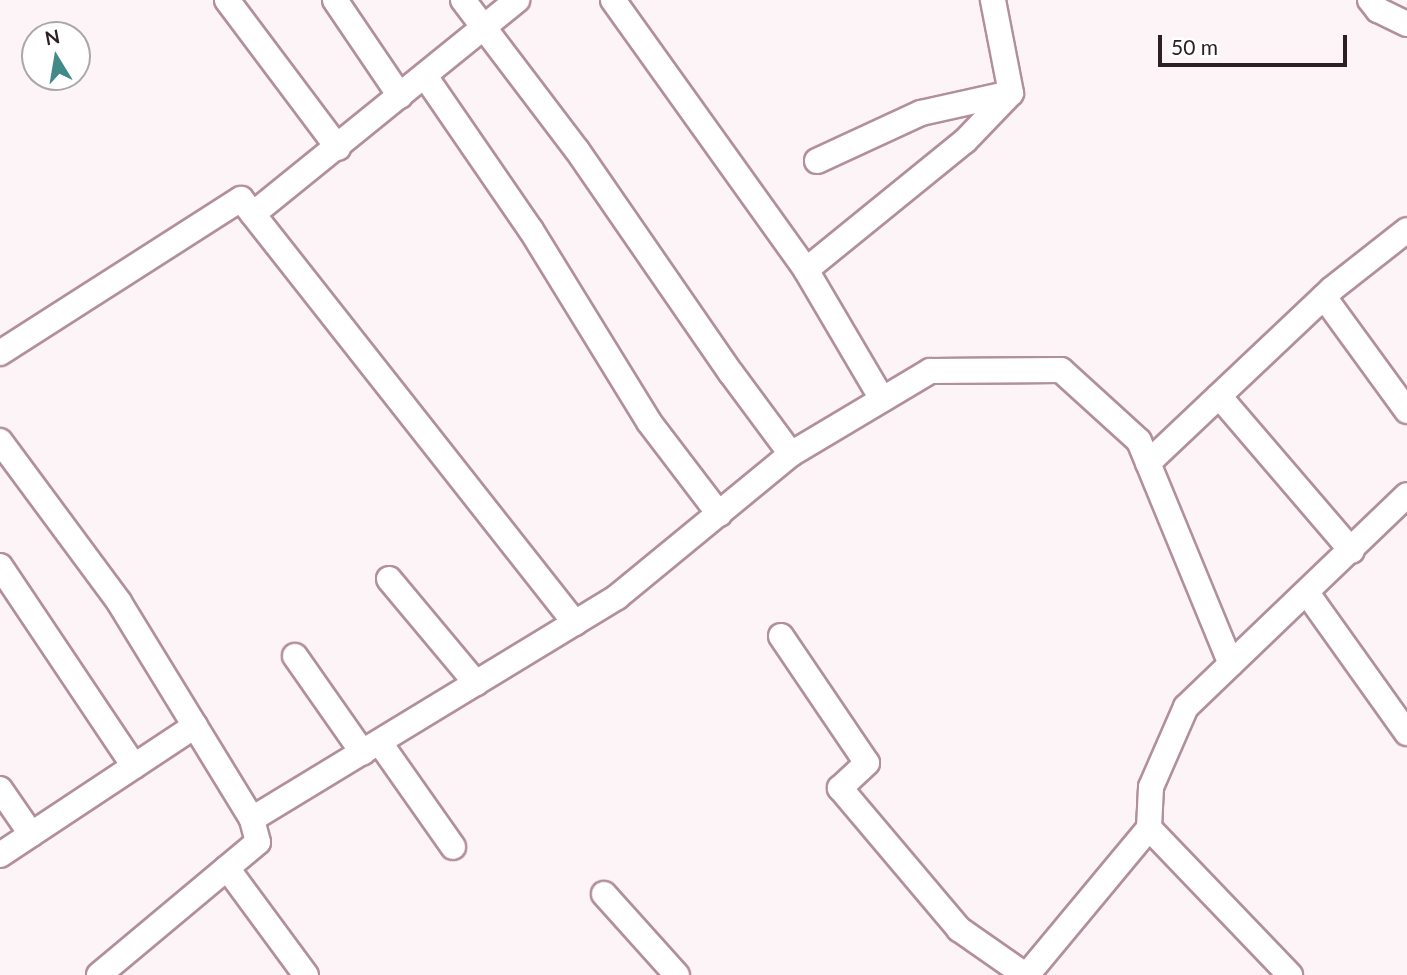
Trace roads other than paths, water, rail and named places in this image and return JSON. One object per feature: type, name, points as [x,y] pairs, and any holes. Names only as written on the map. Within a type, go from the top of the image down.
[{"type":"street","points":[[228,0],[338,148]]},
{"type":"street","points":[[335,0],[400,96]]},
{"type":"street","points":[[463,0],[485,26],[791,453]]},
{"type":"street","points":[[253,214],[338,148],[517,0]]},
{"type":"street","points":[[613,0],[806,270],[882,399]]},
{"type":"street","points":[[993,0],[1011,93]]},
{"type":"street","points":[[1370,0],[1378,10],[1407,24]]},
{"type":"street","points":[[425,76],[531,230],[649,422],[719,514]]},
{"type":"street","points":[[806,270],[965,141],[1011,93]]},
{"type":"street","points":[[817,161],[921,113],[1011,93]]},
{"type":"street","points":[[0,354],[241,199],[575,623]]},
{"type":"street","points":[[1148,463],[1324,297],[1407,230]]},
{"type":"street","points":[[1324,297],[1407,411]]},
{"type":"street","points":[[252,819],[617,597],[791,453],[930,370],[1061,370],[1139,441],[1231,664]]},
{"type":"street","points":[[1219,396],[1352,551]]},
{"type":"street","points":[[0,441],[120,602],[252,819],[258,842],[99,975]]},
{"type":"street","points":[[781,636],[866,763],[840,788],[960,929],[1026,975],[1149,828],[1151,787],[1186,707],[1352,551],[1407,495]]},
{"type":"street","points":[[0,566],[134,766]]},
{"type":"street","points":[[389,579],[476,683]]},
{"type":"street","points":[[1307,593],[1407,733]]},
{"type":"street","points":[[295,656],[453,847]]},
{"type":"street","points":[[0,855],[195,726]]},
{"type":"street","points":[[0,789],[31,834]]},
{"type":"street","points":[[1149,828],[1290,975]]},
{"type":"street","points":[[226,868],[306,975]]},
{"type":"street","points":[[604,894],[677,975]]}]
